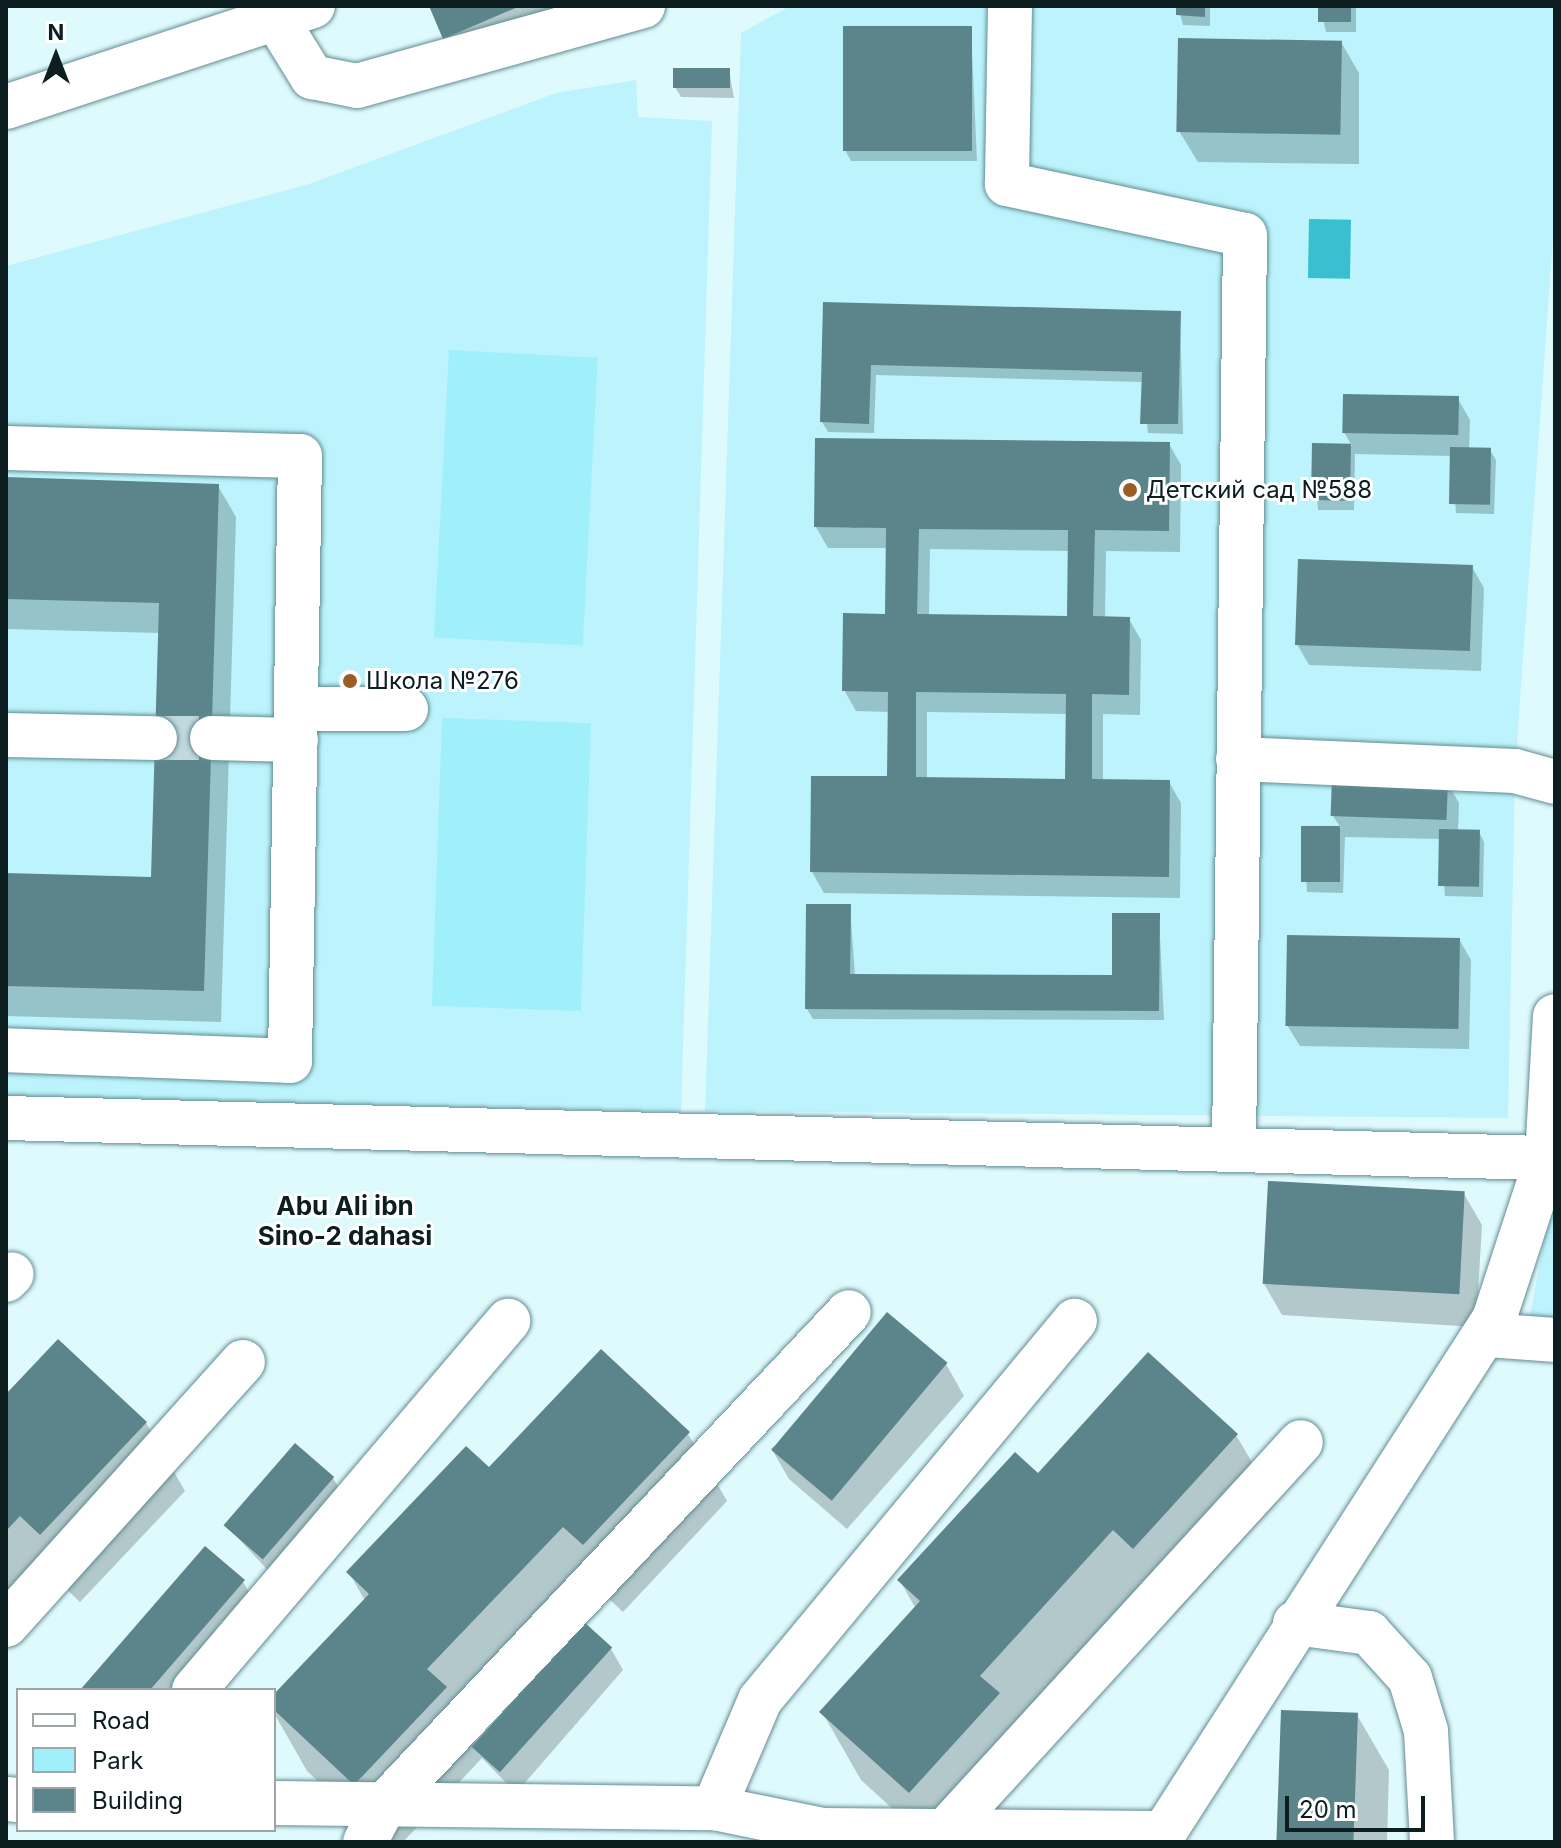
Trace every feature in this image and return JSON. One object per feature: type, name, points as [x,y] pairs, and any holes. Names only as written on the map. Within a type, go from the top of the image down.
[{"type":"street","points":[[6,107],[285,11],[312,77],[357,86],[643,6]]},
{"type":"street","points":[[1010,6],[1007,184],[1245,235],[1234,1150]]},
{"type":"street","points":[[6,448],[300,456],[290,1061],[6,1050]]},
{"type":"street","points":[[212,738],[406,709]]},
{"type":"street","points":[[6,735],[155,738]]},
{"type":"street","points":[[1238,759],[1515,771],[1555,782]]},
{"type":"street","points":[[276,1803],[714,1808],[822,1830],[1158,1838],[1295,1623],[1486,1335],[1541,1216],[1555,1016]]},
{"type":"street","points":[[6,1118],[1547,1158]]},
{"type":"street","points":[[365,1842],[385,1804],[849,1312]]},
{"type":"street","points":[[196,1688],[508,1321]]},
{"type":"street","points":[[714,1808],[760,1700],[1075,1321]]},
{"type":"street","points":[[1486,1335],[1555,1340]]},
{"type":"street","points":[[6,1625],[243,1362]]},
{"type":"street","points":[[945,1831],[1301,1442]]},
{"type":"street","points":[[1295,1623],[1369,1633],[1410,1678],[1426,1731],[1432,1842]]},
{"type":"shaded area","name":"Детский сад №588","points":[[790,6],[1555,6],[1555,209],[1515,771],[1508,1118],[705,1111],[741,33]]},
{"type":"shaded area","name":"Школа №276","points":[[636,80],[638,117],[712,121],[681,1112],[6,1097],[6,266],[309,184],[556,93]]},
{"type":"shaded area","points":[[1309,219],[1351,220],[1350,279],[1308,278]]},
{"type":"shaded area","points":[[1555,1182],[1555,1318],[1530,1316]]},
{"type":"green space","points":[[449,350],[598,358],[583,645],[434,638]]},
{"type":"green space","points":[[442,718],[591,723],[581,1011],[432,1006]]},
{"type":"building","points":[[429,6],[520,6],[443,39]]},
{"type":"building","points":[[1176,6],[1205,6],[1205,17],[1176,15]]},
{"type":"building","points":[[1318,6],[1351,6],[1351,22],[1318,22]]},
{"type":"building","points":[[843,26],[972,26],[972,151],[843,151]]},
{"type":"building","points":[[1178,38],[1342,41],[1340,135],[1176,132]]},
{"type":"building","points":[[673,68],[730,68],[730,88],[673,88]]},
{"type":"building","points":[[823,302],[1181,311],[1178,424],[1140,424],[1142,372],[871,365],[869,424],[820,422]]},
{"type":"building","points":[[1343,394],[1459,396],[1458,435],[1342,433]]},
{"type":"building","points":[[815,438],[1170,442],[1169,531],[1095,530],[1093,616],[1130,617],[1129,695],[1092,694],[1092,779],[1170,780],[1169,877],[810,872],[811,776],[887,776],[888,692],[842,691],[843,613],[885,614],[886,528],[814,527]],"holes":[[[919,529],[1068,530],[1067,616],[917,614]],[[916,692],[1066,694],[1065,779],[916,777]]]},
{"type":"building","points":[[1312,443],[1351,444],[1350,501],[1311,500]]},
{"type":"building","points":[[1450,447],[1491,448],[1490,505],[1449,504]]},
{"type":"building","points":[[6,477],[219,484],[204,991],[6,986],[6,873],[151,877],[159,603],[6,599]]},
{"type":"building","points":[[1298,559],[1473,565],[1470,651],[1295,645]]},
{"type":"building","points":[[1332,776],[1448,780],[1447,820],[1331,816]]},
{"type":"building","points":[[1301,826],[1340,826],[1340,882],[1301,882]]},
{"type":"building","points":[[1439,829],[1480,830],[1479,887],[1438,886]]},
{"type":"building","points":[[806,904],[851,904],[850,974],[1112,975],[1112,913],[1160,913],[1159,1011],[805,1009]]},
{"type":"building","points":[[1287,935],[1460,938],[1458,1029],[1285,1026]]},
{"type":"building","points":[[1268,1181],[1465,1191],[1459,1294],[1263,1284]]},
{"type":"building","points":[[887,1312],[948,1363],[832,1501],[771,1450]]},
{"type":"building","points":[[58,1339],[147,1422],[40,1535],[20,1516],[6,1531],[6,1394]]},
{"type":"building","points":[[601,1349],[690,1432],[583,1545],[563,1527],[427,1669],[447,1687],[354,1785],[276,1712],[276,1692],[369,1594],[346,1572],[466,1446],[489,1467]]},
{"type":"building","points":[[1148,1352],[1238,1434],[1133,1549],[1113,1530],[980,1676],[1000,1693],[909,1793],[819,1712],[920,1601],[897,1580],[1015,1452],[1038,1473]]},
{"type":"building","points":[[295,1443],[334,1477],[263,1559],[223,1525]]},
{"type":"building","points":[[205,1546],[245,1580],[152,1688],[82,1688]]},
{"type":"building","points":[[584,1622],[612,1647],[500,1772],[472,1747]]},
{"type":"building","points":[[1281,1710],[1358,1713],[1353,1842],[1276,1842]]},
{"type":"tunnel","points":[[155,738],[212,738]]},
{"type":"place","name":"Детский сад №588","points":[[1130,490]]},
{"type":"place","name":"Школа №276","points":[[350,681]]},
{"type":"district","name":"Abu Ali ibn Sino-2 dahasi","points":[[345,1221]]}]
